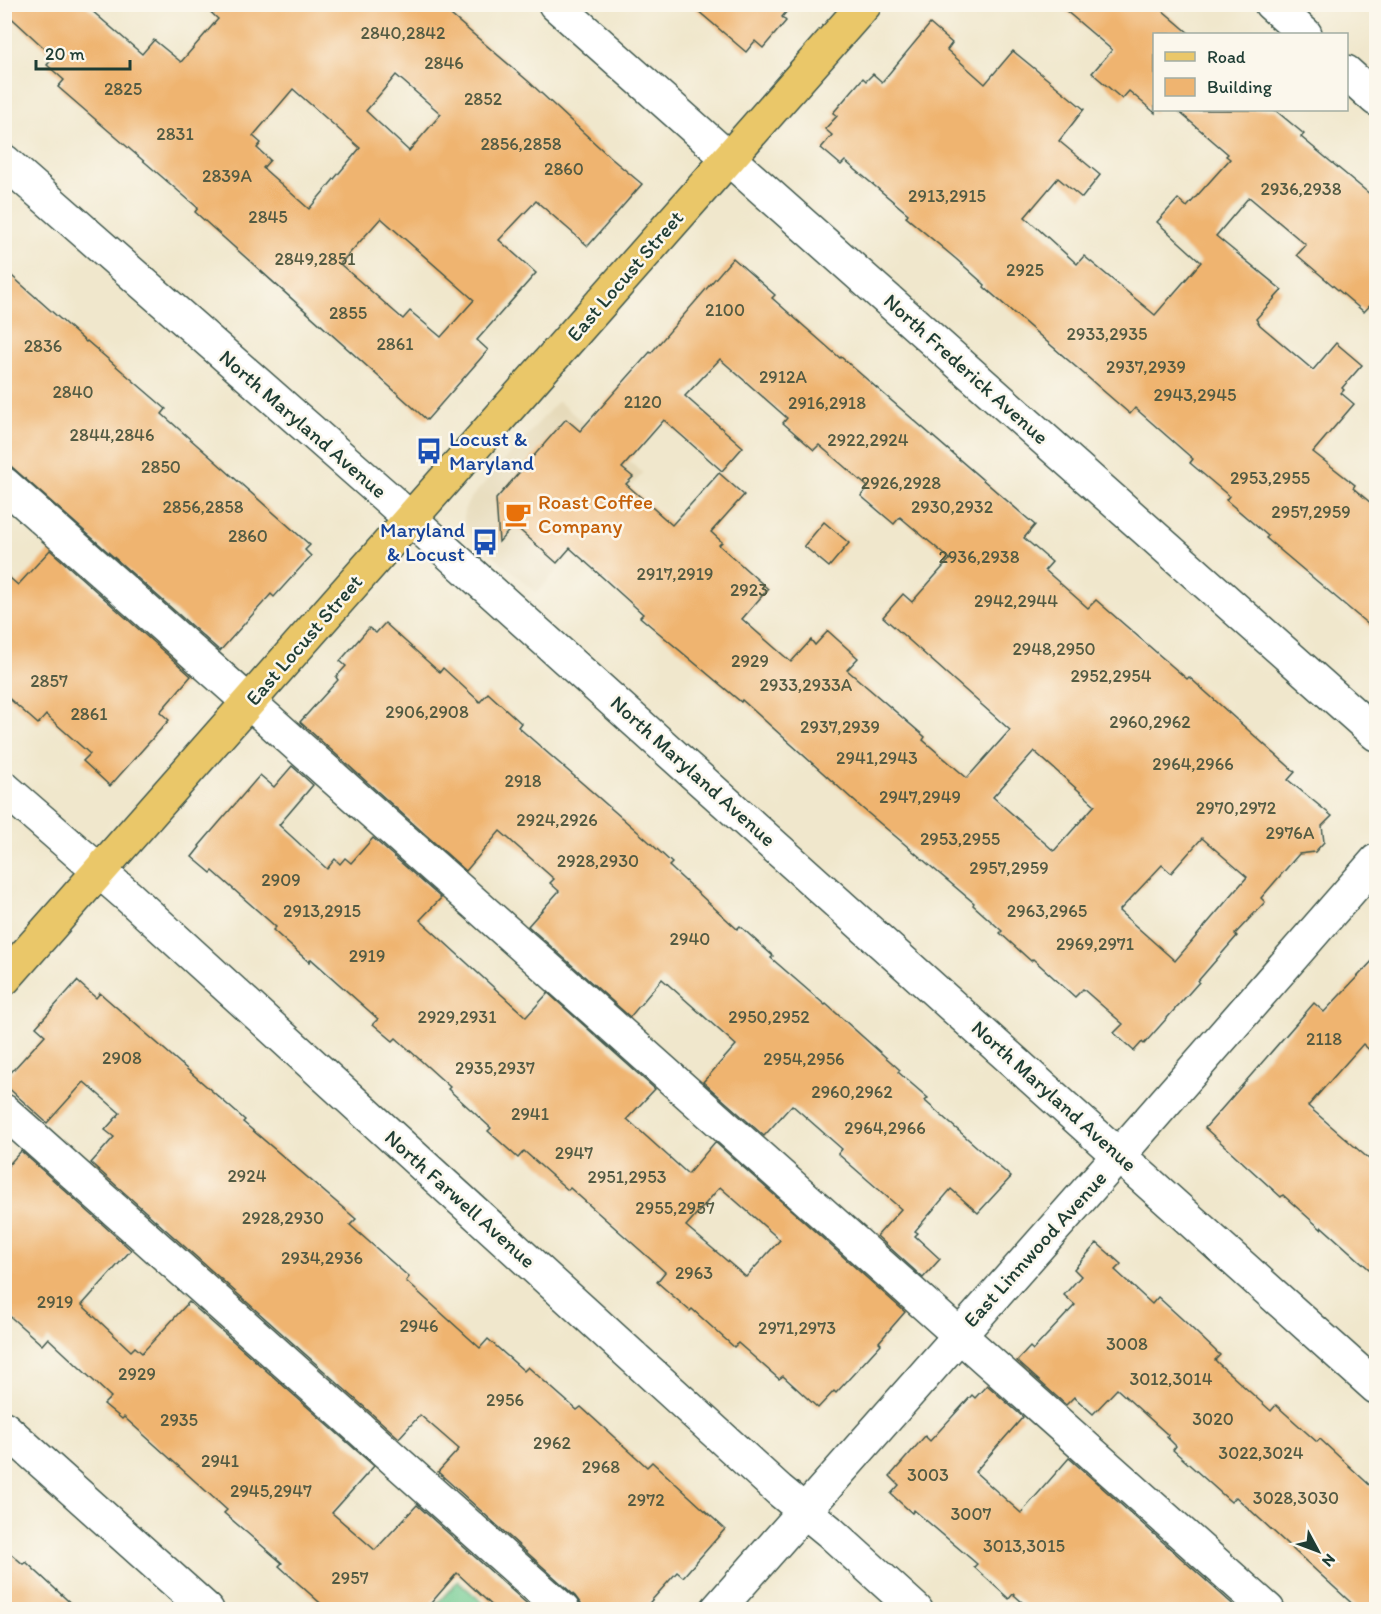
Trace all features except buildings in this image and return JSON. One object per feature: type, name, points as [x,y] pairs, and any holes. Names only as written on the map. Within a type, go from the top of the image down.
[{"type":"main road","name":"East Locust Street","points":[[4,979],[865,4]]},
{"type":"street","name":"North Frederick Avenue","points":[[555,4],[1377,734]]},
{"type":"street","points":[[1271,4],[1304,33]]},
{"type":"street","points":[[1348,73],[1377,99]]},
{"type":"street","name":"North Maryland Avenue","points":[[4,160],[411,519],[1377,1387]]},
{"type":"street","points":[[4,484],[1268,1610]]},
{"type":"street","name":"North Farwell Avenue","points":[[4,788],[100,872],[770,1482],[916,1610]]},
{"type":"street","name":"East Linnwood Avenue","points":[[717,1610],[1377,861]]},
{"type":"street","points":[[4,1111],[563,1610]]},
{"type":"street","points":[[4,1428],[207,1610]]},
{"type":"shaded area","points":[[558,401],[643,473],[537,593],[469,532],[464,521],[464,510],[470,499]]},
{"type":"green space","points":[[458,1581],[490,1609],[432,1609]]},
{"type":"place","name":"Locust & Maryland","points":[[429,451]]},
{"type":"place","name":"Roast Coffee Company","points":[[518,514]]},
{"type":"place","name":"Maryland & Locust","points":[[485,542]]}]
